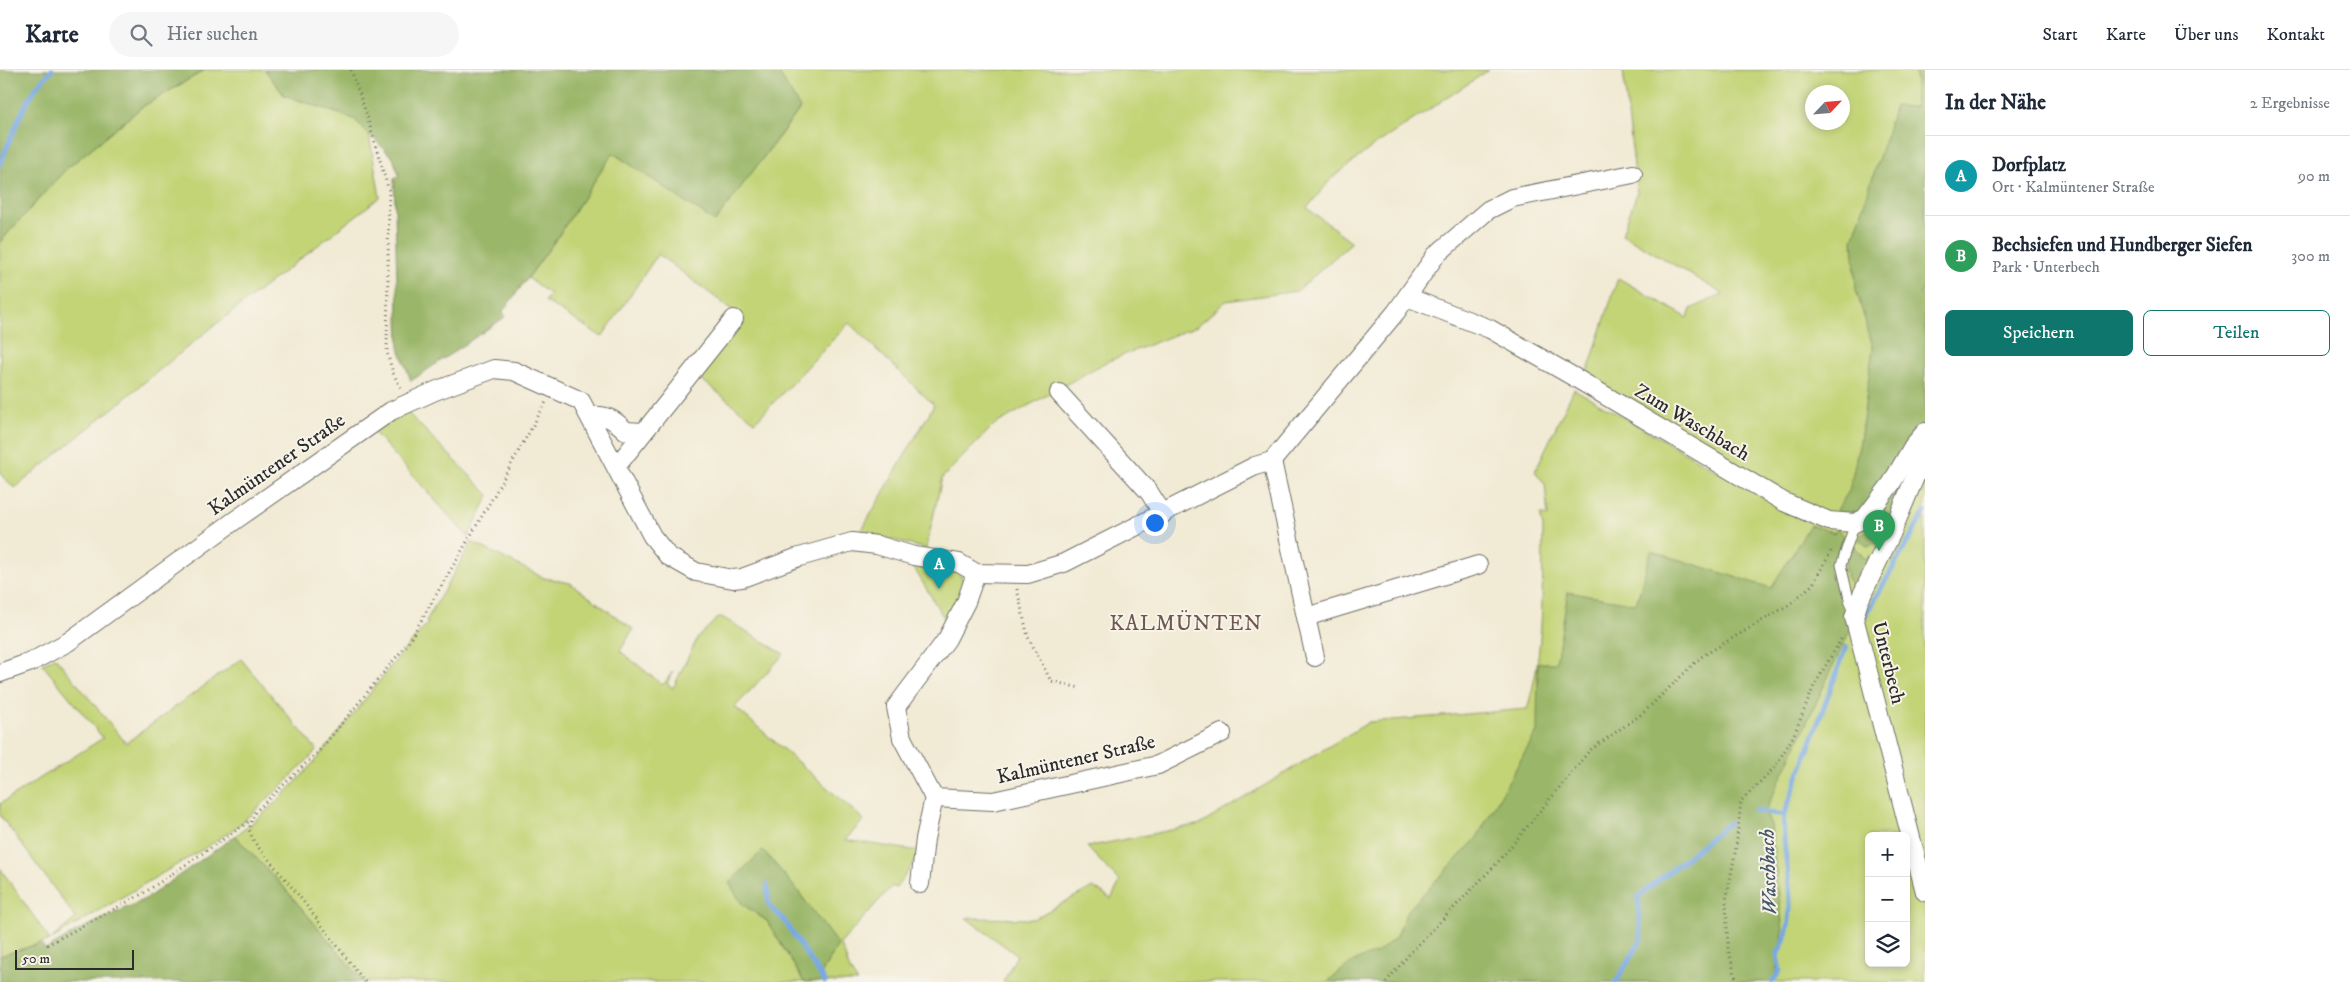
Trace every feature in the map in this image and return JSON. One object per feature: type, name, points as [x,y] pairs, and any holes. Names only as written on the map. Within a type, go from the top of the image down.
[{"type":"street","points":[[920,884],[925,840],[934,798],[902,738],[896,707],[947,639],[966,602],[976,573],[1014,575],[1038,572],[1058,566],[1255,466],[1272,461],[1345,376],[1407,297],[1436,255],[1496,205],[1512,198],[1633,174]]},
{"type":"street","name":"Zum Waschbach","points":[[1407,297],[1490,329],[1784,502],[1829,522],[1851,522]]},
{"type":"street","points":[[616,467],[734,319]]},
{"type":"street","name":"Kalmüntener Straße","points":[[0,673],[31,662],[68,642],[345,442],[391,411],[409,402],[494,369],[514,371],[581,401],[591,416],[657,544],[668,556],[700,573],[733,579],[742,578],[796,558],[852,542],[877,545],[914,556],[959,563],[976,573]]},
{"type":"street","points":[[1059,392],[1149,492],[1163,514]]},
{"type":"street","points":[[591,416],[601,415],[616,422],[626,431],[643,432]]},
{"type":"street","points":[[1851,522],[1865,518],[1891,484],[1913,446],[1925,432]]},
{"type":"street","name":"Unterbech","points":[[1925,452],[1892,532],[1859,601],[1854,617],[1925,892]]},
{"type":"street","points":[[1272,461],[1315,657]]},
{"type":"street","points":[[1306,617],[1478,565]]},
{"type":"street","name":"Kalmüntener Straße","points":[[934,798],[992,801],[1158,765],[1222,733]]},
{"type":"lane","points":[[1851,522],[1841,565],[1854,617]]},
{"type":"path","points":[[351,70],[389,191],[387,352],[393,373],[409,402]]},
{"type":"path","points":[[365,982],[296,892],[254,842],[249,829],[250,821],[254,813],[289,782],[324,745],[408,643],[492,499],[553,388]]},
{"type":"path","points":[[1386,982],[1411,952],[1499,861],[1590,750],[1642,714],[1701,658],[1790,604],[1813,584],[1851,522]]},
{"type":"path","points":[[1014,575],[1028,638],[1051,681],[1080,688]]},
{"type":"path","points":[[1737,982],[1728,949],[1726,901],[1736,848],[1741,801],[1774,768],[1793,737],[1814,686],[1854,617]]},
{"type":"path","points":[[48,945],[144,894],[250,821]]},
{"type":"green space","points":[[0,70],[205,70],[142,107],[65,170],[0,242]]},
{"type":"green space","points":[[205,70],[265,70],[284,95],[354,119],[369,134],[380,197],[201,336],[15,488],[0,474],[0,242],[65,170],[142,107]]},
{"type":"green space","points":[[265,70],[777,70],[800,108],[715,222],[613,153],[555,241],[503,311],[505,317],[411,381],[399,348],[394,178],[399,175],[393,158],[354,119],[284,95]]},
{"type":"green space","points":[[777,70],[1489,70],[1372,147],[1332,178],[1307,208],[1352,242],[1297,291],[1226,301],[1197,326],[1106,362],[994,425],[942,478],[926,549],[861,531],[934,405],[849,323],[755,422],[697,376],[744,319],[658,254],[602,337],[545,301],[550,294],[528,278],[555,241],[613,153],[715,221],[800,109]]},
{"type":"green space","points":[[1623,70],[1916,70],[1916,104],[1925,78],[1925,865],[1910,846],[1910,832],[1865,832],[1865,967],[1910,967],[1910,864],[1925,911],[1925,982],[1003,982],[1017,955],[966,918],[1033,919],[1093,887],[1111,899],[1120,882],[1087,847],[1201,824],[1369,722],[1527,709],[1533,687],[1540,642],[1543,527],[1540,514],[1548,516],[1545,484],[1535,471],[1574,389],[1802,518],[1586,377],[1618,278],[1688,318],[1691,309],[1723,294],[1622,234],[1637,193]]},
{"type":"green space","points":[[1916,70],[1925,70],[1925,285],[1920,294],[1925,300],[1925,421],[1861,514],[1837,516],[1838,508],[1849,491],[1860,441],[1873,347],[1856,290],[1853,240],[1895,106],[1915,107]]},
{"type":"green space","points":[[406,411],[489,495],[468,537],[373,431]]},
{"type":"green space","points":[[1920,447],[1879,542],[1867,546],[1858,539],[1866,530]]},
{"type":"green space","points":[[1810,525],[1835,533],[1836,527],[1845,537],[1837,553],[1835,566],[1848,603],[1852,626],[1765,812],[1771,825],[1783,931],[1774,982],[1327,982],[1352,962],[1378,952],[1397,936],[1407,911],[1476,839],[1537,731],[1538,663],[1556,663],[1568,592],[1636,604],[1651,551],[1771,588]]},
{"type":"green space","points":[[472,542],[544,578],[570,583],[633,629],[620,651],[663,685],[673,671],[667,684],[673,688],[698,637],[720,616],[784,654],[735,707],[864,820],[845,840],[918,851],[918,857],[896,888],[892,886],[840,944],[849,968],[858,982],[825,982],[820,977],[837,945],[797,890],[763,850],[742,904],[767,921],[804,982],[364,982],[281,884],[235,836],[259,818],[303,775],[428,623],[426,621]]},
{"type":"green space","points":[[1854,546],[1865,559],[1874,554],[1857,588],[1848,580],[1845,569],[1850,550]]},
{"type":"green space","points":[[911,563],[957,571],[963,580],[964,588],[947,623]]},
{"type":"green space","points":[[55,657],[126,743],[241,659],[317,750],[288,780],[239,825],[210,845],[50,940],[76,918],[0,815],[0,804],[103,738],[42,664]]},
{"type":"green space","points":[[235,836],[281,884],[364,982],[0,982],[0,956],[41,943],[45,950],[83,928],[147,898]]},
{"type":"green space","points":[[763,850],[797,890],[838,945],[820,976],[825,982],[804,982],[767,921],[742,904],[729,883]]},
{"type":"green space","points":[[0,868],[50,940],[0,956]]},
{"type":"waterway","points":[[0,164],[27,102],[34,90],[52,70]]},
{"type":"waterway","points":[[1863,620],[1925,512]]},
{"type":"waterway","points":[[1755,811],[1784,815],[1846,647]]},
{"type":"waterway","name":"Waschbach","points":[[1772,982],[1780,971],[1777,955],[1785,939],[1789,921],[1790,904],[1784,815]]},
{"type":"waterway","points":[[1616,982],[1641,940],[1638,897],[1729,823]]},
{"type":"waterway","points":[[767,885],[769,906],[783,919],[825,982]]},
{"type":"place","name":"Bechsiefen und Hundberger Siefen","points":[[1879,551]]},
{"type":"place","name":"Dorfplatz","points":[[939,589]]},
{"type":"district","name":"KALMÜNTEN","points":[[1186,624]]}]
